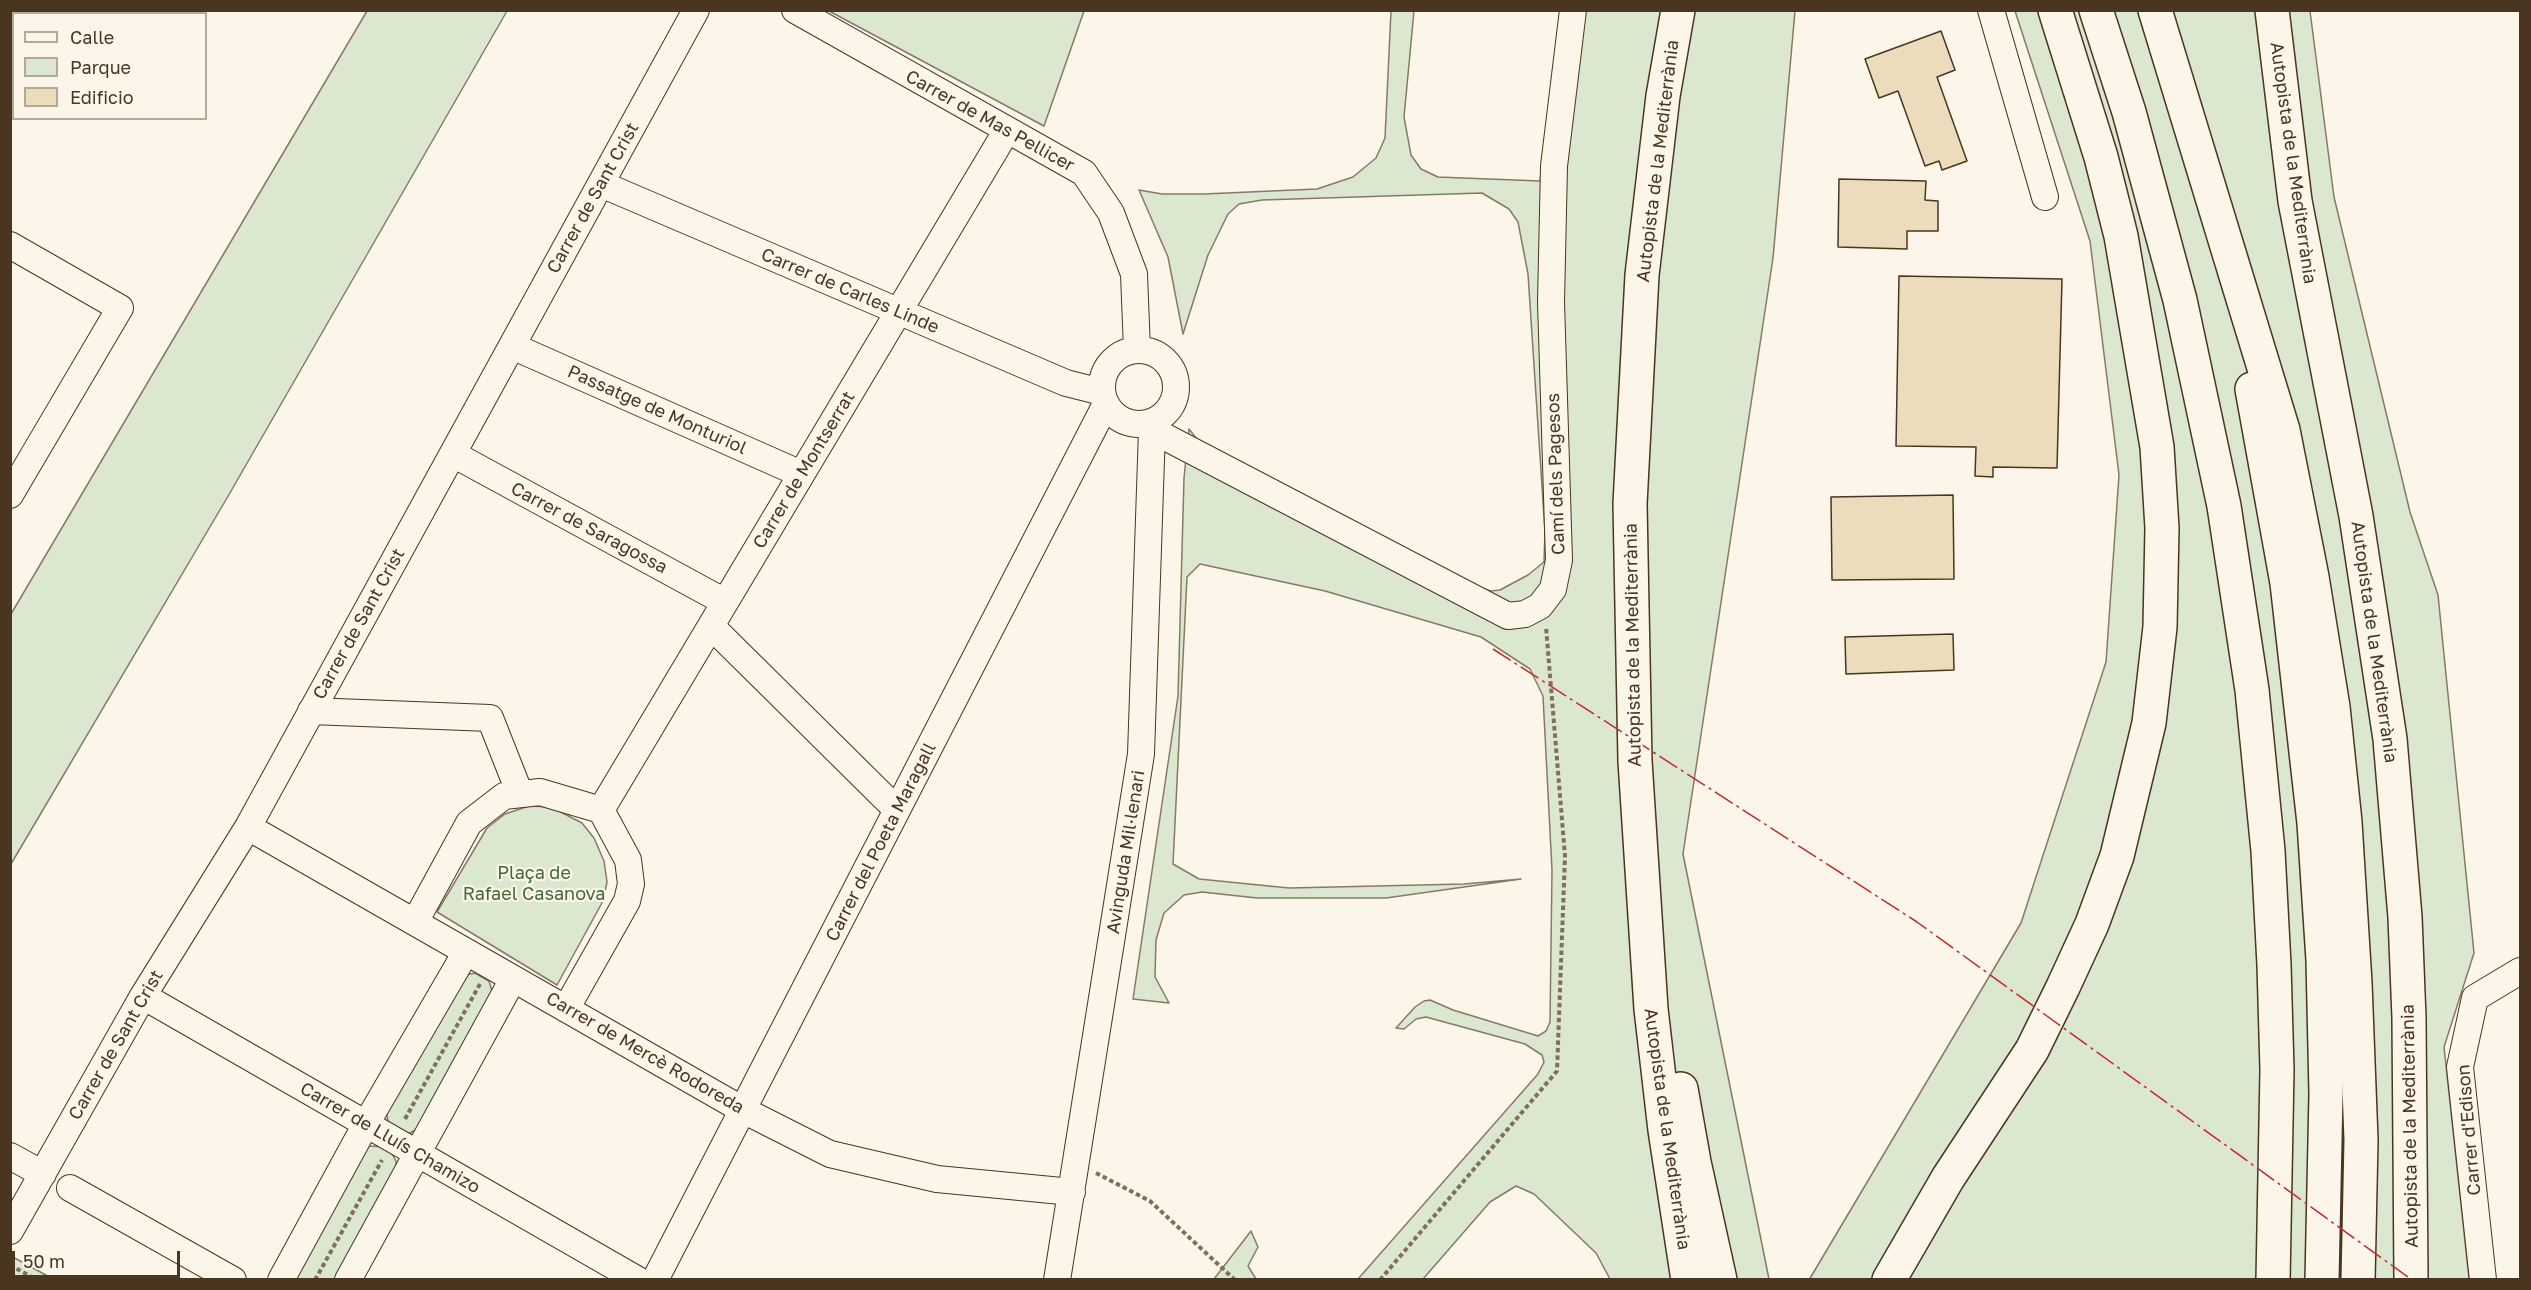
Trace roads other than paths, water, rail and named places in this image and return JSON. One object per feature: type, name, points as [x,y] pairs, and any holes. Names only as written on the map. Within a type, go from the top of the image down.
[{"type":"highway","name":"Autopista de la Mediterrània","points":[[1678,10],[1664,96],[1642,275],[1630,504],[1635,761],[1651,1009],[1665,1130],[1688,1280]]},
{"type":"highway","points":[[1889,1280],[1948,1178],[1991,1116],[2032,1050],[2063,987],[2092,924],[2116,856],[2149,723],[2160,627],[2162,528],[2157,447],[2121,236],[2101,158],[2055,10]]},
{"type":"highway","points":[[2096,10],[2135,134],[2180,300],[2224,506],[2251,679],[2268,851],[2274,965],[2277,1081],[2273,1280]]},
{"type":"highway","points":[[2155,10],[2283,430],[2312,577],[2333,707],[2345,822],[2355,984],[2361,1140],[2358,1280]]},
{"type":"highway","name":"Autopista de la Mediterrània","points":[[2272,10],[2295,201],[2356,516],[2390,739],[2405,917],[2409,1018],[2411,1280]]},
{"type":"highway","points":[[2226,246],[2287,584],[2305,723],[2323,960],[2326,1094],[2322,1280]]},
{"type":"highway","points":[[1630,504],[1652,723],[1664,946],[1674,1041],[1694,1162],[1720,1280]]},
{"type":"street","name":"Carrer de Sant Crist","points":[[10,1231],[143,996],[248,827],[696,10]]},
{"type":"street","name":"Carrer de Mas Pellicer","points":[[795,10],[1084,173],[1111,213],[1134,274],[1137,350]]},
{"type":"street","name":"Camí dels Pagesos","points":[[1150,427],[1508,616],[1525,614],[1540,606],[1553,589],[1559,560],[1551,302],[1554,177],[1573,10]]},
{"type":"street","points":[[1991,10],[2045,197]]},
{"type":"street","name":"Carrer de Montserrat","points":[[601,810],[1007,130]]},
{"type":"street","name":"Carrer de Carles Linde","points":[[601,184],[1104,398]]},
{"type":"street","points":[[10,245],[120,308],[10,495]]},
{"type":"street","name":"Passatge de Monturiol","points":[[512,346],[801,474]]},
{"type":"street","points":[[1137,350],[1155,353],[1165,361],[1173,372],[1176,385],[1169,409],[1150,427],[1125,421],[1114,414],[1104,398],[1108,367],[1124,353],[1137,350]]},
{"type":"street","name":"Carrer del Poeta Maragall","points":[[655,1280],[897,810],[1104,398]]},
{"type":"street","name":"Avinguda Mil·lenari","points":[[1057,1280],[1141,754],[1150,427]]},
{"type":"street","name":"Carrer de Saragossa","points":[[453,454],[725,602]]},
{"type":"street","points":[[711,626],[897,810]]},
{"type":"street","points":[[312,711],[490,718],[520,794]]},
{"type":"street","points":[[415,922],[469,823],[504,796],[540,792],[601,810],[628,860],[631,884],[627,901],[566,1009]]},
{"type":"street","name":"Carrer de Mercè Rodoreda","points":[[248,827],[743,1110],[830,1154],[937,1179],[1072,1192]]},
{"type":"street","points":[[280,1280],[366,1124],[466,952]]},
{"type":"street","name":"Carrer d'Edison","points":[[2483,1280],[2460,1067],[2475,998],[2520,970]]},
{"type":"street","points":[[348,1280],[513,979]]},
{"type":"street","name":"Carrer de Lluís Chamizo","points":[[143,996],[638,1280]]},
{"type":"street","points":[[10,1156],[43,1174]]},
{"type":"street","points":[[70,1188],[233,1280]]},
{"type":"park label","name":"Plaça de Rafael Casanova","points":[[534,883]]}]
